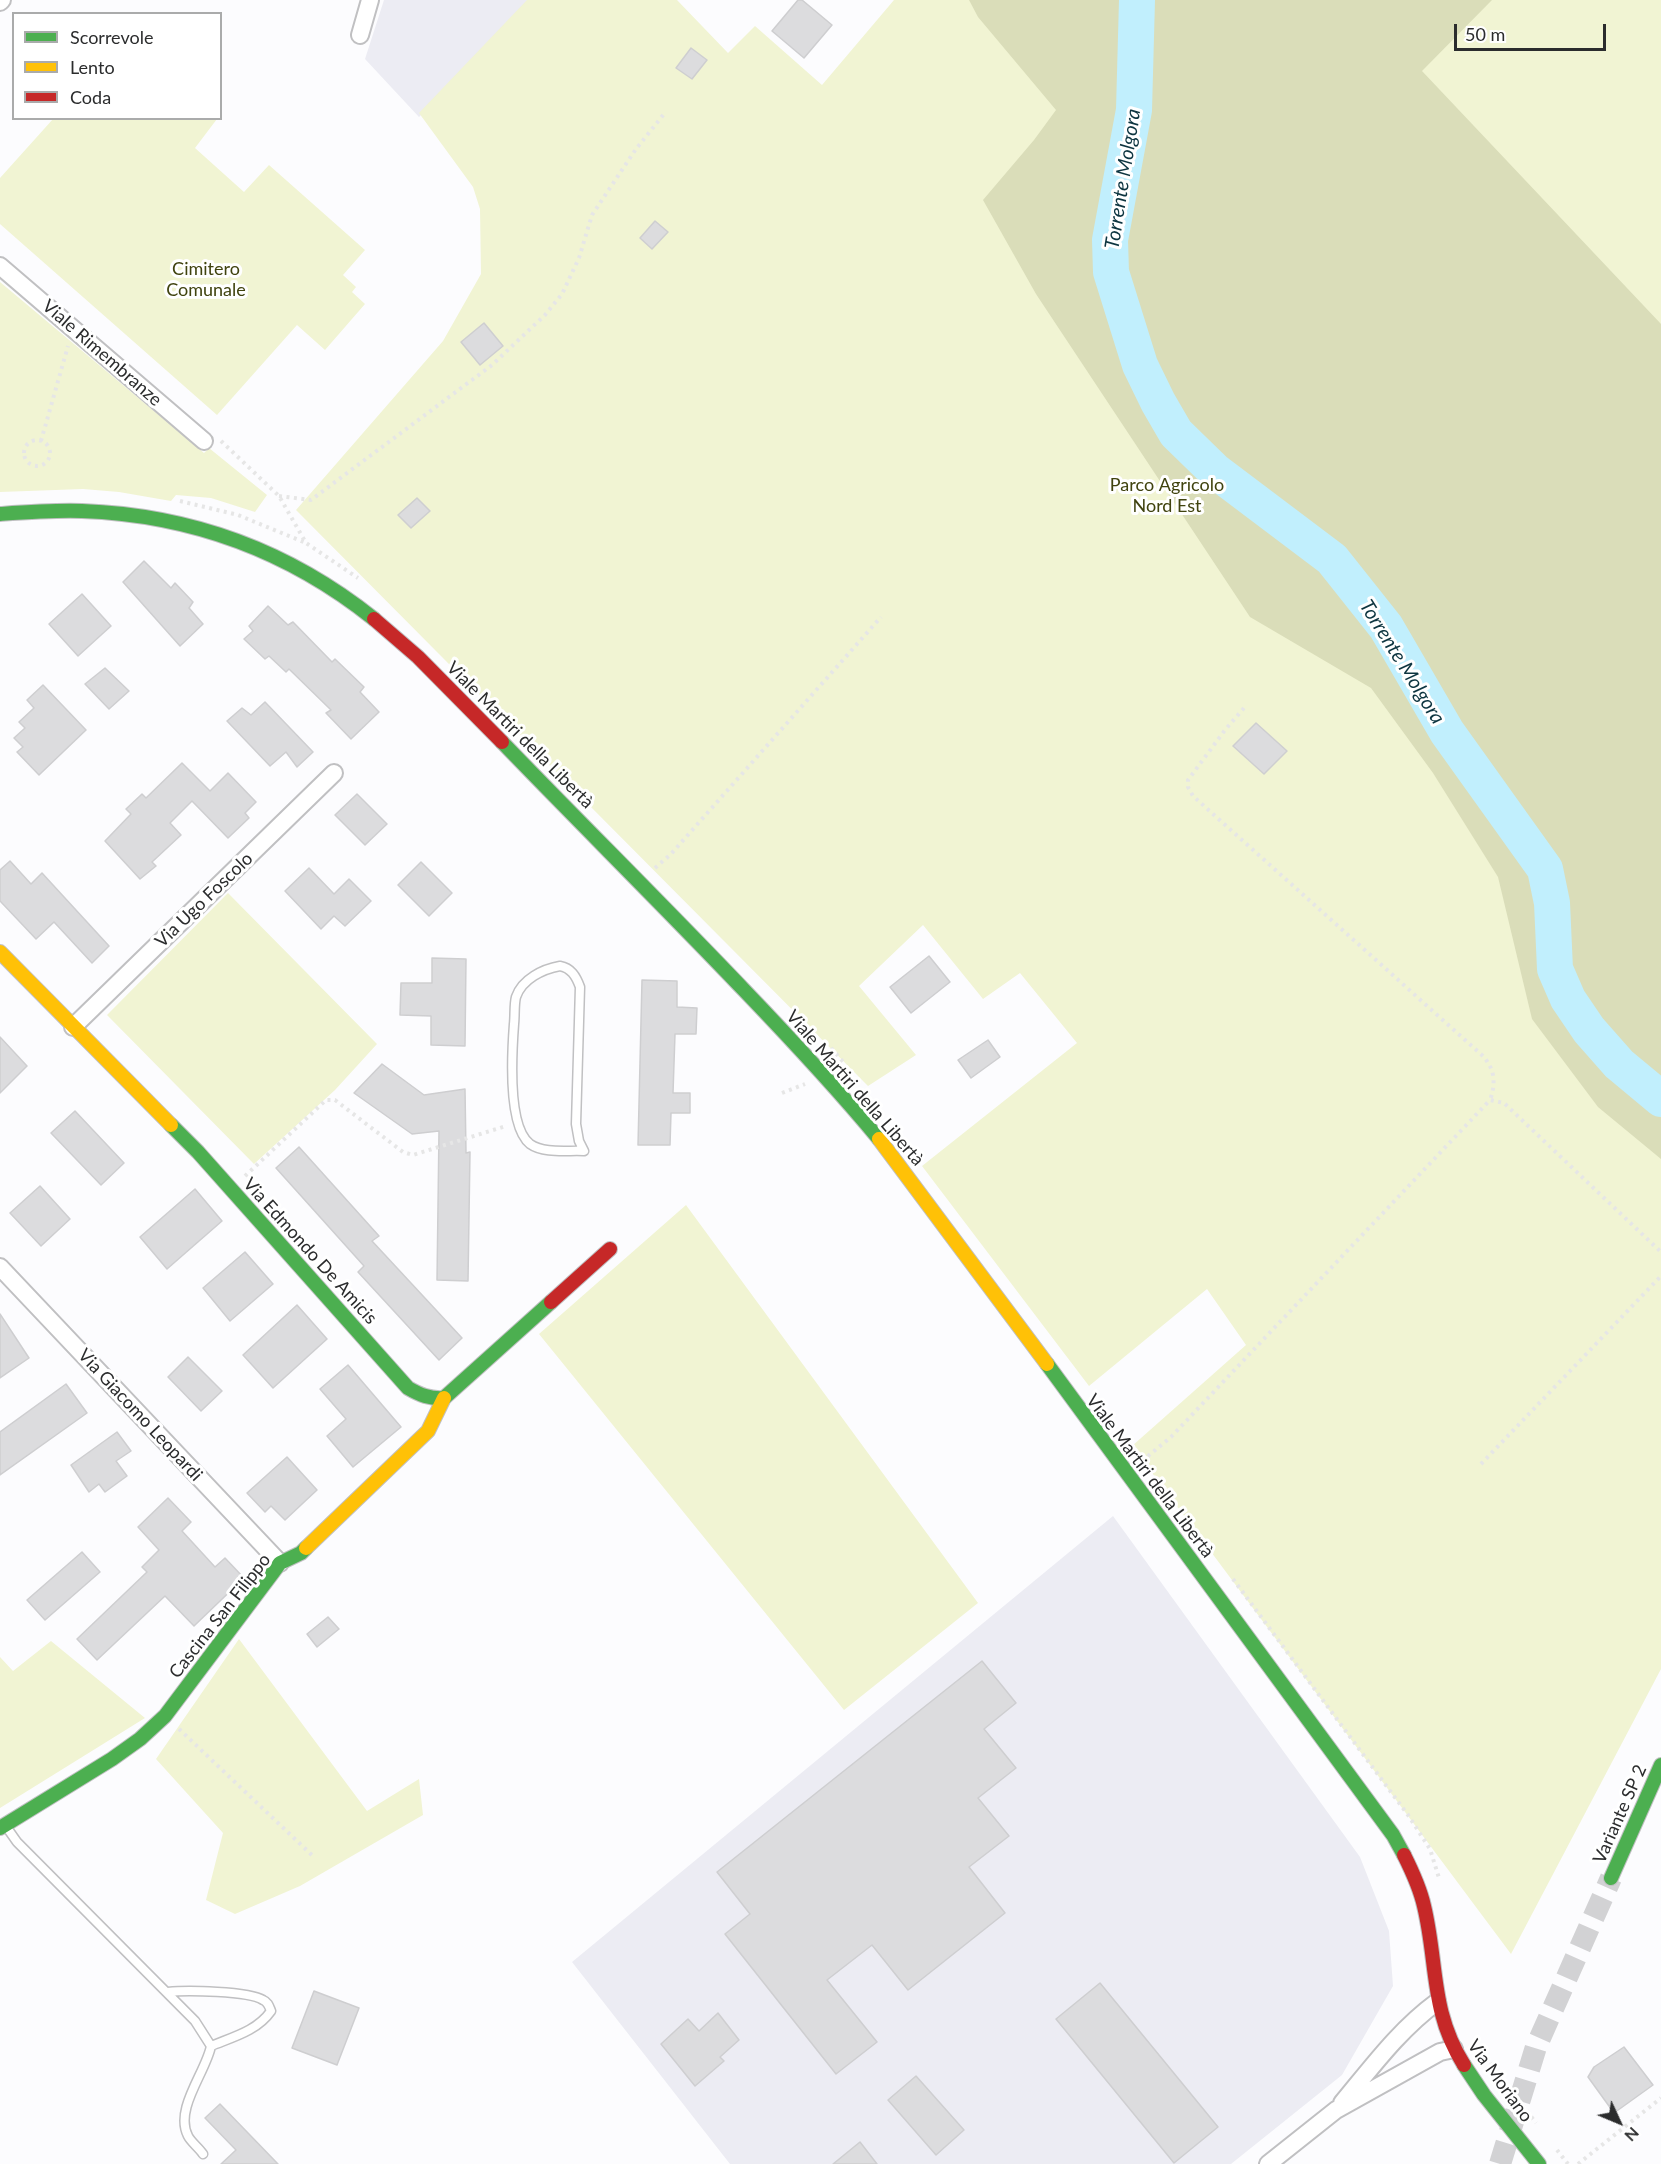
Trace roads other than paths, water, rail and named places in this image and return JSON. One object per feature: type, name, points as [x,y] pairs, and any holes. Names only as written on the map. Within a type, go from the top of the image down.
[{"type":"street","points":[[360,35],[370,0]]},
{"type":"street","name":"Viale Rimembranze","points":[[0,266],[204,441]]},
{"type":"street","name":"Viale Martiri della Libertà","points":[[0,514],[75,511],[170,523],[240,541],[303,570],[364,610],[394,636],[640,880],[821,1071],[882,1143],[1393,1835],[1409,1864],[1422,1897],[1432,1979]]},
{"type":"street","name":"Via Ugo Foscolo","points":[[73,1027],[334,773]]},
{"type":"street","name":"Via Edmondo De Amicis","points":[[0,952],[198,1152],[408,1388],[432,1400],[444,1398]]},
{"type":"street","points":[[444,1398],[610,1249]]},
{"type":"street","name":"Via Giacomo Leopardi","points":[[0,1267],[280,1563]]},
{"type":"street","name":"Cascina San Filippo","points":[[2,1827],[112,1759],[140,1739],[165,1716],[280,1563],[301,1553],[428,1431],[444,1398]]},
{"type":"street","name":"Variante SP 2","points":[[1611,1878],[1661,1765]]},
{"type":"street","name":"Via Moriano","points":[[1432,1979],[1437,2002],[1454,2049],[1469,2073],[1539,2164]]},
{"type":"street","points":[[1336,2110],[1397,2036],[1437,2002]]},
{"type":"street","points":[[1268,2164],[1336,2110],[1440,2052],[1454,2049]]},
{"type":"lane","points":[[560,966],[567,968],[577,979],[580,987],[576,1124],[579,1141],[584,1151],[556,1150],[531,1145],[523,1137],[518,1123],[511,1072],[516,997],[530,979],[539,973],[560,966]]},
{"type":"lane","points":[[2,1827],[168,1992],[195,2021],[211,2046],[209,2057],[183,2117],[188,2136],[203,2154]]},
{"type":"lane","points":[[168,1992],[184,1990],[225,1993],[262,1998],[269,2004],[271,2011],[264,2021],[253,2029],[211,2046]]},
{"type":"waterway","name":"Torrente Molgora","points":[[1137,0],[1134,110],[1110,240],[1111,272],[1140,365],[1176,433],[1214,470],[1332,559],[1386,627],[1447,732],[1545,869],[1552,903],[1555,969],[1568,999],[1589,1030],[1619,1064],[1661,1099]]},
{"type":"tunnel","points":[[1500,2164],[1536,2047],[1611,1878]]},
{"type":"park label","name":"Cimitero Comunale","points":[[206,279]]},
{"type":"park label","name":"Parco Agricolo Nord Est","points":[[1167,495]]}]
